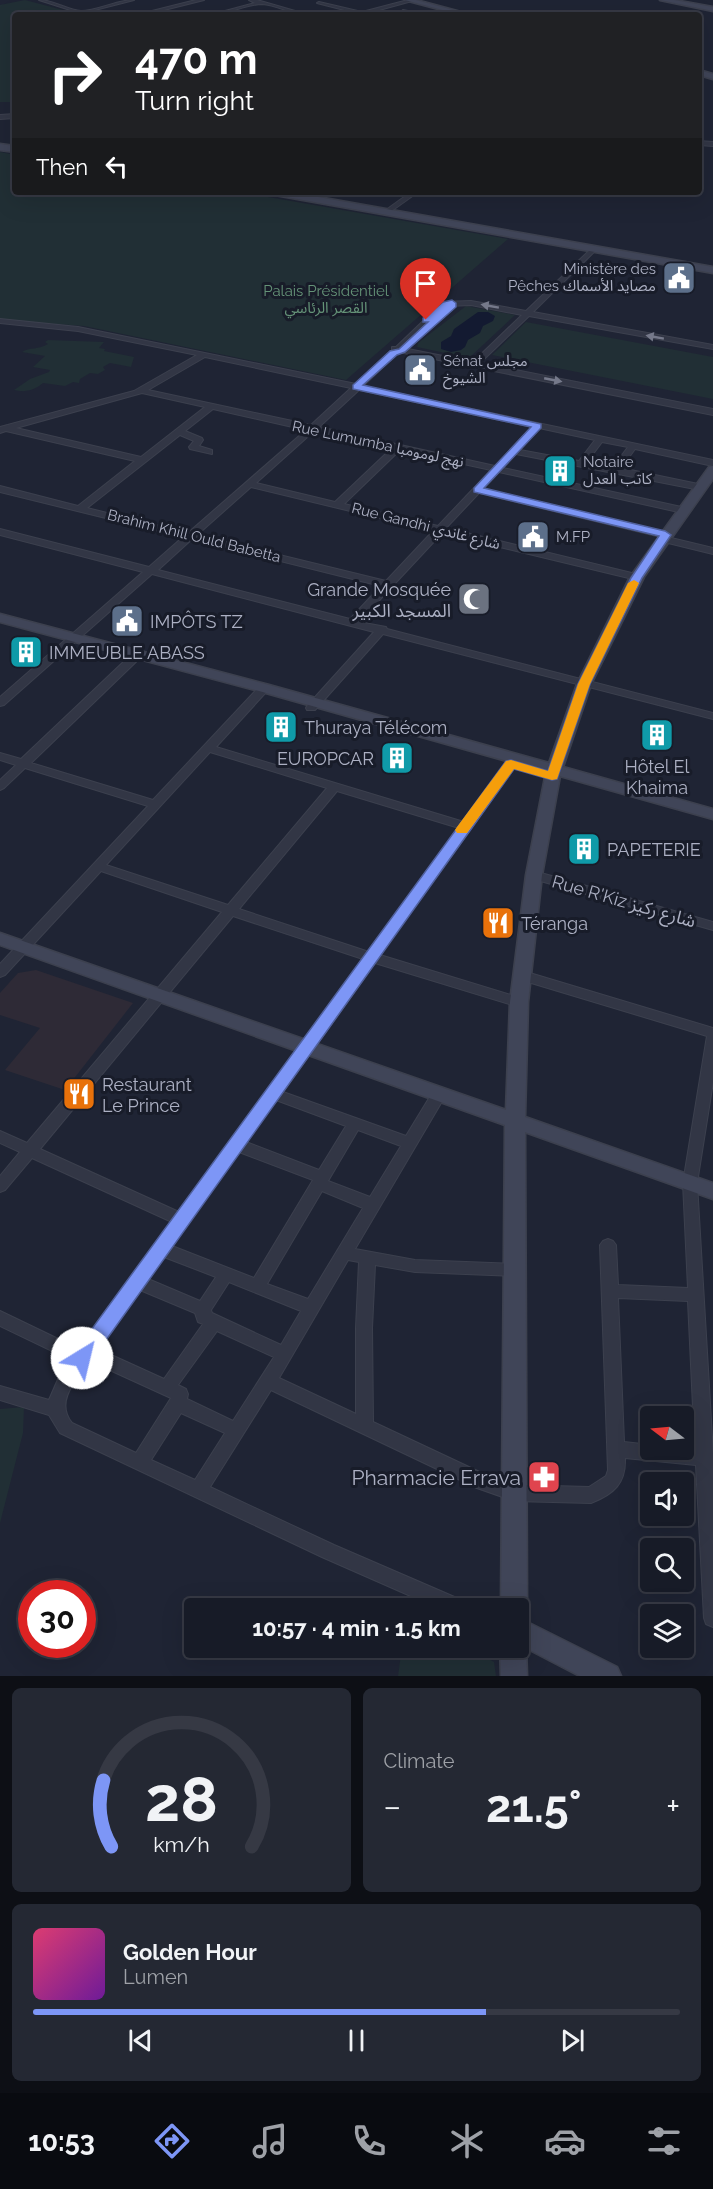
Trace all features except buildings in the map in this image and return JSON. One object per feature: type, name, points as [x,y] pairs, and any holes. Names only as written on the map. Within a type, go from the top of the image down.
[{"type":"street","points":[[41,0],[81,12],[132,0]]},
{"type":"street","points":[[49,2],[59,0]]},
{"type":"street","points":[[151,12],[202,0]]},
{"type":"street","points":[[251,0],[286,12]]},
{"type":"street","points":[[365,12],[409,0],[457,12]]},
{"type":"street","points":[[663,0],[713,9]]},
{"type":"street","points":[[310,5],[322,1],[352,12]]},
{"type":"street","points":[[224,12],[262,3]]},
{"type":"street","points":[[403,10],[409,12]]},
{"type":"street","points":[[315,195],[388,211],[713,270]]},
{"type":"street","points":[[388,211],[411,195]]},
{"type":"street","points":[[475,364],[594,249]]},
{"type":"street","points":[[0,703],[70,638],[192,535],[397,351],[453,305],[452,303],[466,302],[713,347]]},
{"type":"street","points":[[0,321],[78,329],[204,354],[713,463]]},
{"type":"street","points":[[397,351],[475,364],[713,412]]},
{"type":"street","points":[[2,429],[143,391],[204,354]]},
{"type":"street","name":"Rue Lumumba نهج لومومبا","points":[[143,391],[683,510]]},
{"type":"street","points":[[81,508],[210,407]]},
{"type":"street","points":[[353,622],[537,426]]},
{"type":"street","points":[[2,429],[142,460]]},
{"type":"street","points":[[178,431],[199,440],[193,447],[209,452]]},
{"type":"street","points":[[580,465],[600,439]]},
{"type":"street","points":[[614,471],[633,446]]},
{"type":"street","points":[[338,505],[397,448]]},
{"type":"street","points":[[514,451],[614,471],[658,476],[700,487]]},
{"type":"street","points":[[514,1598],[515,1121],[519,1002],[534,875],[553,773],[584,684],[637,578],[713,470]]},
{"type":"street","name":"Rue Gandhi شارع غاندي","points":[[250,484],[637,578]]},
{"type":"street","points":[[0,498],[4,490]]},
{"type":"street","name":"Brahim Khill Ould Babetta","points":[[4,490],[388,585]]},
{"type":"street","points":[[477,490],[713,550]]},
{"type":"street","points":[[0,532],[713,716]]},
{"type":"street","points":[[0,618],[513,761],[713,820]]},
{"type":"street","points":[[313,705],[382,629]]},
{"type":"street","points":[[0,786],[136,656]]},
{"type":"street","points":[[0,972],[262,691]]},
{"type":"street","points":[[208,748],[465,826]]},
{"type":"street","points":[[0,756],[155,804]]},
{"type":"street","points":[[436,1598],[328,1551],[66,1428],[57,1419],[55,1409],[60,1391],[84,1355],[513,761]]},
{"type":"street","points":[[553,773],[713,814]]},
{"type":"street","points":[[0,1186],[334,787]]},
{"type":"street","points":[[97,866],[370,957],[519,1002]]},
{"type":"street","name":"Rue R'Kiz شارع ركيز","points":[[534,875],[713,926]]},
{"type":"street","points":[[0,939],[713,1191]]},
{"type":"street","points":[[523,976],[713,1033]]},
{"type":"street","points":[[713,1038],[690,1183],[708,1452],[713,1618]]},
{"type":"street","points":[[274,1094],[409,1143]]},
{"type":"street","points":[[199,1489],[268,1381],[439,1094]]},
{"type":"street","points":[[257,1287],[355,1124]]},
{"type":"street","points":[[0,1137],[182,1220]]},
{"type":"street","points":[[237,1145],[321,1180],[373,1205]]},
{"type":"street","points":[[268,1381],[483,1482],[514,1493],[591,1495],[612,1482],[617,1470],[608,1245]]},
{"type":"street","points":[[162,1249],[312,1308]]},
{"type":"street","points":[[345,1253],[415,1266],[514,1270]]},
{"type":"street","points":[[365,1428],[364,1328],[368,1258]]},
{"type":"street","points":[[167,1388],[209,1315],[226,1274]]},
{"type":"street","points":[[138,1282],[209,1315],[284,1354]]},
{"type":"street","points":[[610,1291],[697,1295]]},
{"type":"street","points":[[0,1318],[180,1394],[178,1403],[140,1462]]},
{"type":"street","points":[[1,1394],[55,1409]]},
{"type":"street","points":[[178,1403],[236,1430]]},
{"type":"street","points":[[617,1449],[708,1452]]},
{"type":"street","points":[[529,1636],[608,1676]]},
{"type":"street","points":[[513,1658],[514,1676]]},
{"type":"shaded area","points":[[36,970],[133,1003],[65,1090],[5,1070],[40,1028],[0,1015],[0,993],[18,973]]},
{"type":"green space","points":[[25,0],[71,12],[12,12],[12,102],[0,102],[0,5]]},
{"type":"green space","name":"Palais Présidentiel القصر الرئاسي","points":[[0,152],[12,154],[12,195],[256,195],[508,239],[346,380],[84,326],[0,320]]},
{"type":"green space","points":[[466,306],[515,315],[469,358],[417,347],[418,343]]},
{"type":"green space","points":[[526,322],[713,357],[713,399],[492,355]]},
{"type":"green space","points":[[48,340],[104,342],[99,348],[105,349],[104,351],[134,357],[131,367],[110,363],[103,367],[105,370],[98,374],[90,373],[80,379],[79,383],[73,382],[65,386],[43,383],[30,390],[14,390],[30,379],[49,372],[50,370],[33,367],[45,356],[22,352],[45,346]]},
{"type":"green space","points":[[24,1407],[23,1433],[0,1523],[0,1409]]},
{"type":"green space","points":[[400,1658],[487,1658],[494,1662],[496,1676],[398,1676]]},
{"type":"water","points":[[478,312],[488,312],[495,316],[493,321],[483,326],[480,333],[468,340],[461,350],[451,352],[441,349],[441,342],[451,336],[454,329]]},
{"type":"slow traffic","points":[[462,830],[511,764],[552,776],[584,684],[634,583]]},
{"type":"place","name":"Ministère des Pêches مصايد الأسماك","points":[[679,278]]},
{"type":"place","name":"Sénat مجلس الشيوخ","points":[[420,370]]},
{"type":"place","name":"Notaire كاتب العدل","points":[[560,471]]},
{"type":"place","name":"M.FP","points":[[533,537]]},
{"type":"place","name":"Grande Mosquée المسجد الكبير","points":[[474,599]]},
{"type":"place","name":"IMPÔTS TZ","points":[[127,621]]},
{"type":"place","name":"IMMEUBLE ABASS","points":[[26,652]]},
{"type":"place","name":"Thuraya Télécom","points":[[281,727]]},
{"type":"place","name":"Hôtel El Khaima","points":[[657,735]]},
{"type":"place","name":"EUROPCAR","points":[[397,758]]},
{"type":"place","name":"PAPETERIE","points":[[584,849]]},
{"type":"place","name":"Téranga","points":[[498,923]]},
{"type":"place","name":"Restaurant Le Prince","points":[[79,1094]]},
{"type":"place","name":"Pharmacie Errava","points":[[544,1477]]},
{"type":"route","points":[[82,1358],[511,764],[552,776],[584,684],[637,578],[665,535],[477,490],[537,426],[357,387],[393,353],[402,350],[453,305],[452,303],[446,304],[426,320]]}]
